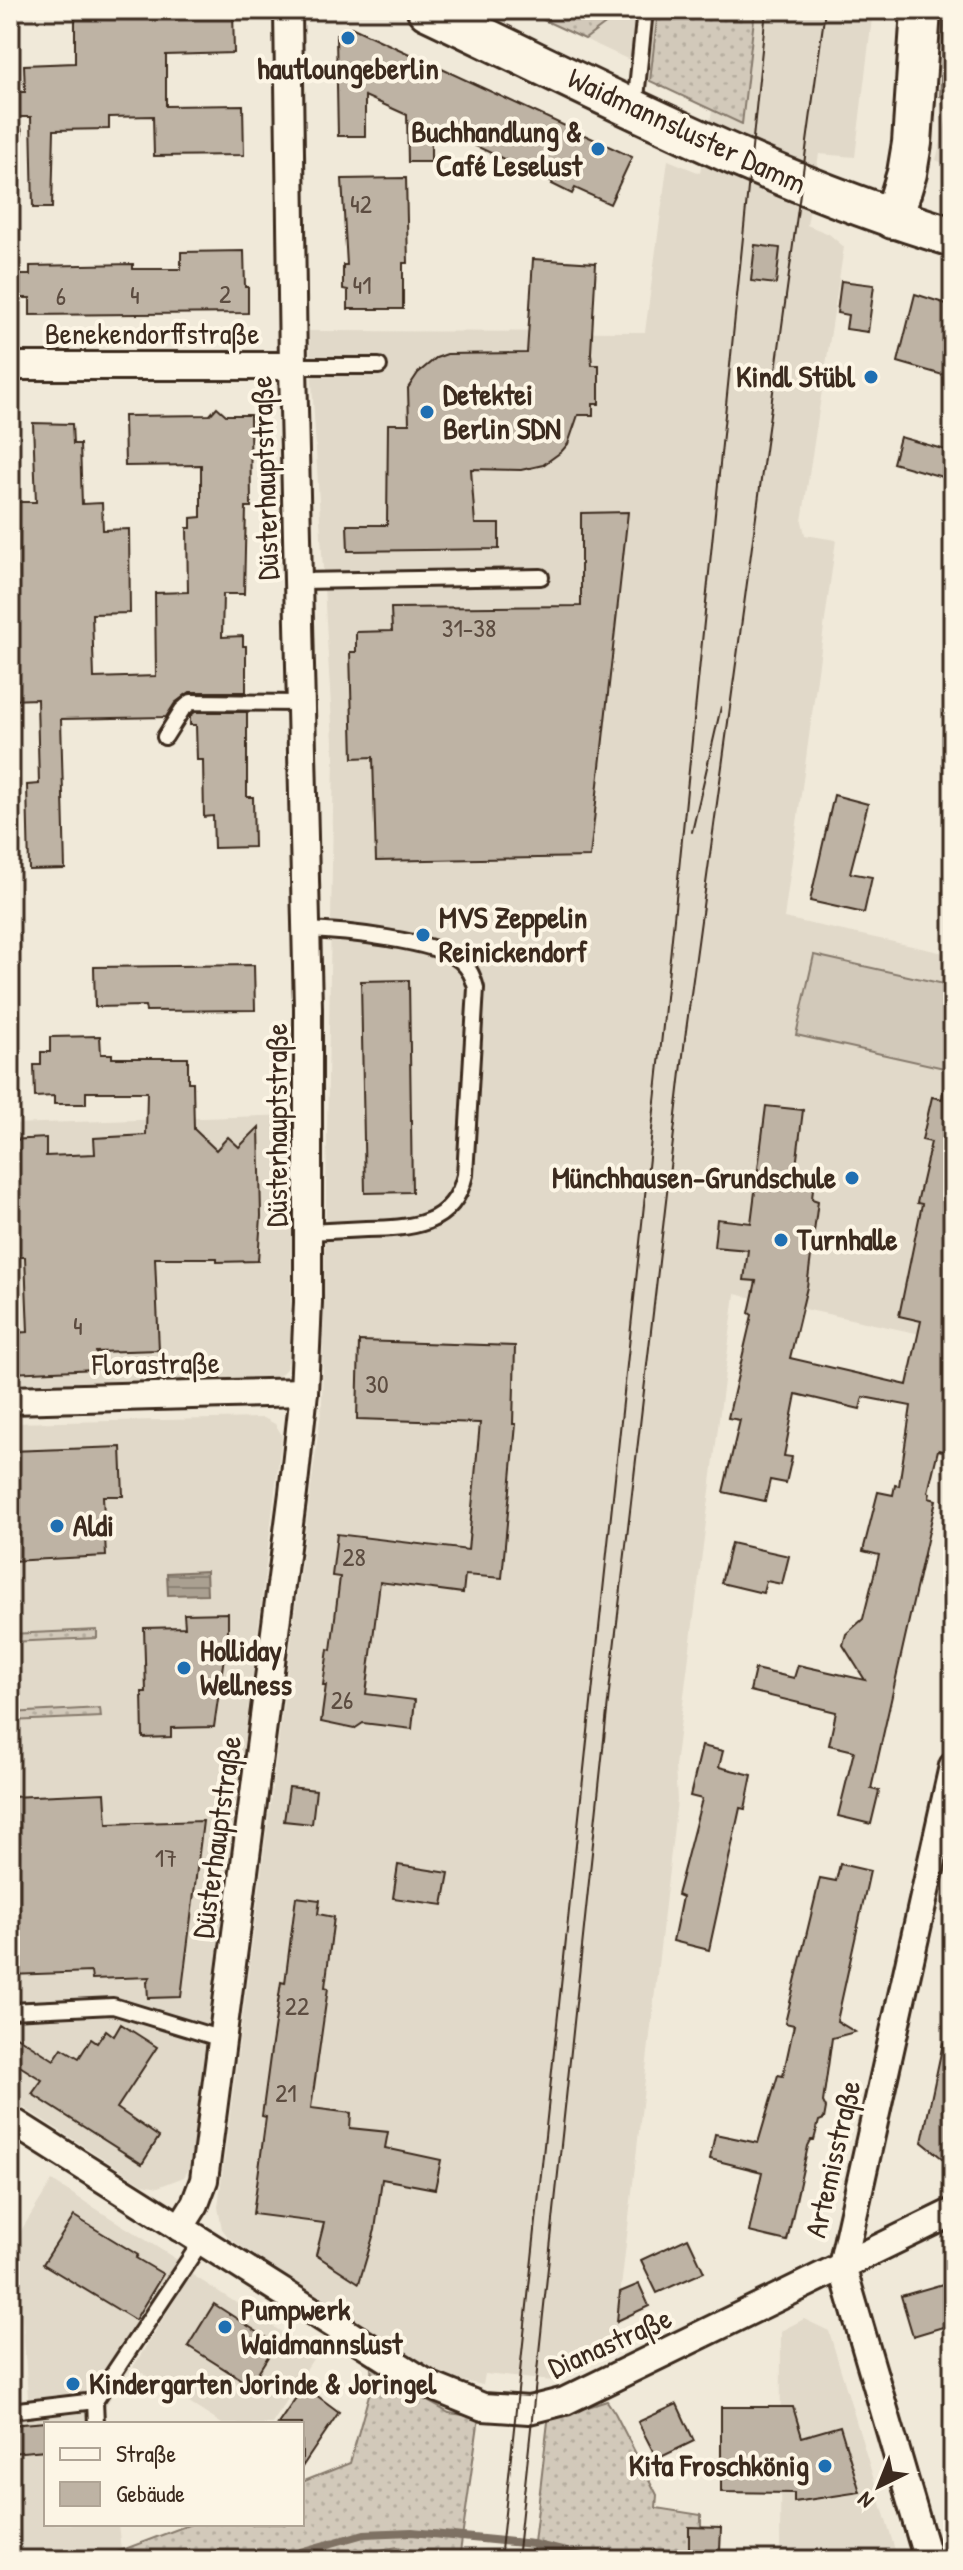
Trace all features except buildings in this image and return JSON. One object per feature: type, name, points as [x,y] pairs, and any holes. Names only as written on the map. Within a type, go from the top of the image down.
[{"type":"main road","name":"Waidmannsluster Damm","points":[[427,10],[772,172],[893,219],[953,237]]},
{"type":"main road","points":[[893,219],[907,173],[912,143],[921,10]]},
{"type":"street","name":"Düsterhauptstraße","points":[[190,2235],[195,2204],[204,2180],[304,1392],[309,1232],[307,930],[288,10]]},
{"type":"street","name":"Benekendorffstraße","points":[[10,366],[293,366]]},
{"type":"street","name":"Florastraße","points":[[10,1400],[304,1392]]},
{"type":"street","name":"Artemisstraße","points":[[928,2560],[842,2266],[953,1766]]},
{"type":"street","name":"Dianastraße","points":[[10,2120],[431,2386],[483,2407],[529,2410],[565,2401],[953,2212]]},
{"type":"lane","points":[[635,108],[645,10]]},
{"type":"lane","points":[[293,366],[379,366]]},
{"type":"lane","points":[[300,581],[541,577]]},
{"type":"lane","points":[[165,737],[182,710],[191,702],[302,703]]},
{"type":"lane","points":[[307,930],[382,937],[441,951],[459,959],[471,971],[476,988],[465,1175],[461,1192],[450,1207],[412,1227],[309,1232]]},
{"type":"lane","points":[[10,2011],[113,2006],[222,2039]]},
{"type":"lane","points":[[96,2422],[95,2401],[190,2235]]},
{"type":"lane","points":[[10,2411],[95,2401]]},
{"type":"shaded area","points":[[522,10],[873,10],[855,157],[819,154],[807,225],[829,234],[844,247],[802,521],[805,535],[836,540],[784,918],[953,955],[953,1341],[735,1294],[675,1766],[677,1800],[615,2340],[553,2372],[553,2381],[485,2374],[483,2385],[436,2376],[229,2238],[222,2229],[218,2207],[322,1403],[334,758],[309,331],[645,332],[668,160],[700,173],[712,111],[650,81],[651,70]]},
{"type":"shaded area","points":[[953,95],[953,168],[936,160]]},
{"type":"shaded area","points":[[294,1115],[290,1357],[280,1375],[271,1378],[10,1385],[10,1124]]},
{"type":"shaded area","points":[[264,1418],[275,1424],[282,1435],[192,2165],[184,2177],[158,2187],[143,2184],[10,2099],[10,1423]]},
{"type":"shaded area","points":[[206,1571],[207,1594],[168,1595],[167,1573]]},
{"type":"shaded area","name":"Kindergarten Jorinde & Joringel","points":[[52,2181],[179,2261],[115,2360],[129,2370],[105,2407],[107,2422],[44,2422],[44,2526],[118,2526],[121,2550],[94,2560],[10,2560],[10,2401],[28,2398],[17,2237]]},
{"type":"shaded area","points":[[191,2274],[316,2354],[273,2422],[219,2422],[133,2367]]},
{"type":"shaded area","name":"Kita Froschkönig","points":[[804,2319],[829,2331],[898,2560],[780,2560],[781,2331]]},
{"type":"shaded area","points":[[398,2547],[448,2560],[318,2560]]},
{"type":"green space","points":[[522,10],[610,10],[608,22],[585,39]]},
{"type":"green space","points":[[658,10],[755,10],[742,124],[650,81]]},
{"type":"green space","points":[[945,10],[953,10],[953,97],[940,96]]},
{"type":"green space","points":[[814,955],[953,986],[953,1070],[796,1035]]},
{"type":"green space","points":[[97,1630],[97,1638],[10,1642],[10,1634]]},
{"type":"green space","points":[[100,1708],[101,1717],[10,1721],[10,1713]]},
{"type":"green space","points":[[371,2366],[449,2413],[479,2417],[459,2560],[398,2547],[318,2560],[96,2560],[186,2526],[304,2526],[304,2481],[350,2463],[372,2384]]},
{"type":"green space","points":[[607,2401],[657,2495],[656,2508],[701,2515],[701,2560],[532,2560],[549,2413],[572,2412]]},
{"type":"waterway","points":[[290,2560],[300,2552],[364,2534],[412,2532],[533,2544],[599,2560]]},
{"type":"tram line","points":[[500,2560],[665,1007],[766,10]]},
{"type":"tram line","points":[[517,2560],[610,1683],[685,1038],[825,10]]},
{"type":"tram line","points":[[692,832],[721,707]]},
{"type":"place","name":"hautloungeberlin","points":[[348,38]]},
{"type":"place","name":"Buchhandlung & Café Leselust","points":[[598,149]]},
{"type":"place","name":"Kindl Stübl","points":[[871,377]]},
{"type":"place","name":"Detektei Berlin SDN","points":[[427,412]]},
{"type":"place","name":"MVS Zeppelin Reinickendorf","points":[[423,935]]},
{"type":"place","name":"Münchhausen-Grundschule","points":[[852,1178]]},
{"type":"place","name":"Turnhalle","points":[[781,1240]]},
{"type":"place","name":"Aldi","points":[[57,1526]]},
{"type":"place","name":"Holliday Wellness","points":[[184,1668]]},
{"type":"place","name":"Pumpwerk Waidmannslust","points":[[225,2327]]},
{"type":"place","name":"Kindergarten Jorinde & Joringel","points":[[73,2384]]},
{"type":"place","name":"Kita Froschkönig","points":[[825,2466]]}]
